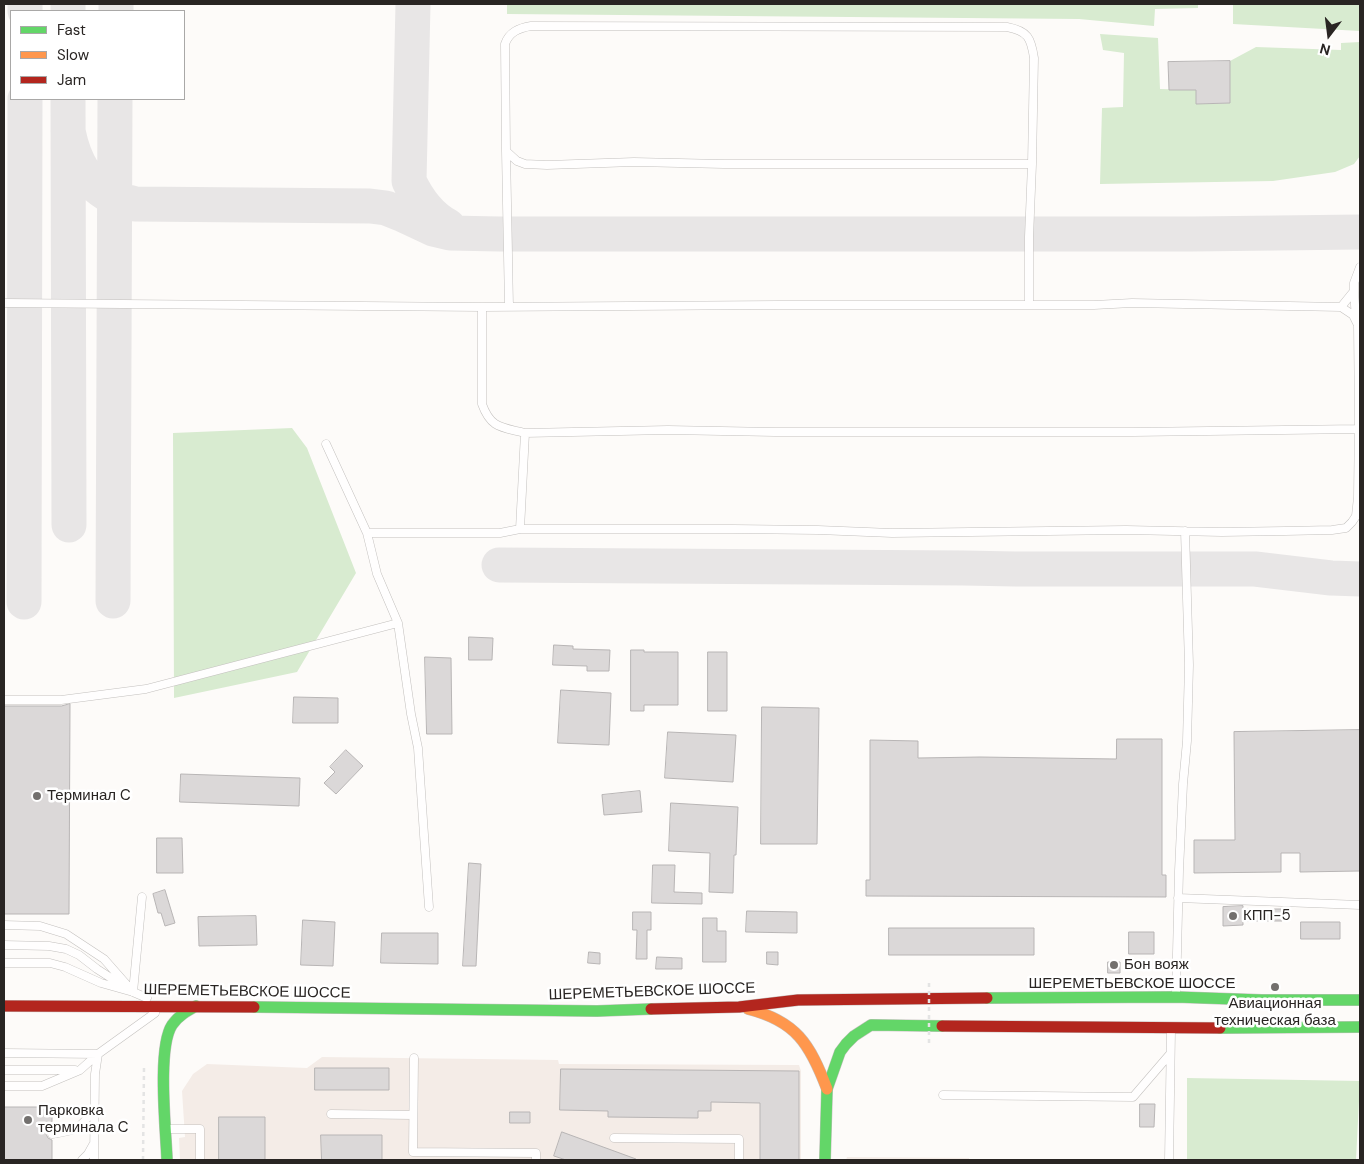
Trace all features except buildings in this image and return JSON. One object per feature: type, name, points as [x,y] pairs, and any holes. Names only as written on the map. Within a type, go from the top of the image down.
[{"type":"main road","name":"ШЕРЕМЕТЬЕВСКОЕ ШОССЕ","points":[[4,1006],[196,1006],[597,1011],[739,1007],[798,1000],[1176,997],[1262,1000],[1360,1000]]},
{"type":"main road","points":[[167,1160],[164,1072],[168,1032],[183,1013],[196,1006]]},
{"type":"main road","points":[[739,1007],[756,1010],[788,1025],[811,1051],[827,1089]]},
{"type":"main road","points":[[825,1160],[827,1089],[840,1052],[854,1036],[872,1025],[1171,1028],[1360,1027]]},
{"type":"lane","points":[[509,307],[505,44],[507,37],[514,31],[530,26],[1007,27],[1018,29],[1025,33],[1032,44],[1034,58],[1029,305]]},
{"type":"lane","points":[[506,151],[517,161],[525,164],[630,162],[724,164],[1032,164]]},
{"type":"lane","points":[[366,533],[500,533],[520,529],[733,529],[892,533],[1126,530],[1285,531],[1346,528],[1356,516],[1360,420],[1359,335],[1354,283],[1360,267]]},
{"type":"lane","points":[[1340,307],[1354,291]]},
{"type":"lane","points":[[4,303],[543,308],[565,306],[1094,305],[1132,303],[1340,307],[1356,319]]},
{"type":"lane","points":[[482,307],[482,404],[485,414],[491,422],[498,426],[525,433],[668,430],[775,432],[1359,430]]},
{"type":"lane","points":[[520,529],[525,433]]},
{"type":"lane","points":[[326,444],[366,533],[377,574],[398,623],[411,714],[418,748],[430,908]]},
{"type":"lane","points":[[1176,997],[1178,898],[1183,784],[1187,741],[1189,665],[1185,531]]},
{"type":"lane","points":[[4,700],[61,700],[146,689],[398,623]]},
{"type":"lane","points":[[133,992],[142,897]]},
{"type":"lane","points":[[1178,898],[1360,905]]},
{"type":"lane","points":[[4,925],[40,926],[66,934],[104,959],[133,992]]},
{"type":"lane","points":[[4,945],[48,946],[66,949],[79,955],[133,992]]},
{"type":"lane","points":[[4,963],[50,963],[66,967],[101,983],[133,992],[165,1006]]},
{"type":"lane","points":[[4,1086],[42,1086],[80,1070],[98,1054],[165,1006]]},
{"type":"lane","points":[[1169,1160],[1171,1028]]},
{"type":"lane","points":[[4,1053],[98,1054]]},
{"type":"lane","points":[[94,1160],[95,1074],[98,1054]]},
{"type":"lane","points":[[943,1095],[1133,1098],[1170,1054]]},
{"type":"lane","points":[[414,1058],[413,1152],[536,1153],[536,1160]]},
{"type":"lane","points":[[4,1070],[80,1070]]},
{"type":"lane","points":[[52,1134],[70,1131],[80,1126],[94,1108]]},
{"type":"lane","points":[[331,1114],[413,1114]]},
{"type":"lane","points":[[166,1129],[200,1129],[200,1160]]},
{"type":"lane","points":[[614,1138],[739,1139],[738,1160]]},
{"type":"lane","points":[[82,1160],[94,1143]]},
{"type":"path","points":[[928,1043],[929,980]]},
{"type":"path","points":[[143,1160],[144,1068]]},
{"type":"shaded area","points":[[322,1057],[558,1060],[559,1064],[799,1065],[801,1071],[801,1160],[180,1160],[179,1138],[185,1137],[182,1091],[193,1074],[207,1064],[307,1068]]},
{"type":"shaded area","points":[[847,1157],[969,1158],[969,1160],[846,1160]]},
{"type":"green space","points":[[507,4],[1198,4],[1198,8],[1155,9],[1154,26],[1079,19],[507,14]]},
{"type":"green space","points":[[1233,4],[1360,4],[1360,31],[1233,24]]},
{"type":"green space","points":[[1100,34],[1158,38],[1160,89],[1196,90],[1196,104],[1230,103],[1230,61],[1256,47],[1341,50],[1341,43],[1360,42],[1360,156],[1354,164],[1335,172],[1273,181],[1100,184],[1102,108],[1123,107],[1124,53],[1103,50]]},
{"type":"green space","points":[[292,428],[307,448],[356,573],[297,672],[174,698],[173,433]]},
{"type":"green space","points":[[1187,1078],[1360,1081],[1356,1160],[1187,1160]]},
{"type":"taxiway","points":[[25,4],[25,10]]},
{"type":"taxiway","points":[[68,4],[68,10]]},
{"type":"taxiway","points":[[116,4],[116,10]]},
{"type":"taxiway","points":[[413,4],[409,181],[425,207],[448,226]]},
{"type":"taxiway","points":[[24,602],[25,100]]},
{"type":"taxiway","points":[[68,100],[69,525]]},
{"type":"taxiway","points":[[113,601],[115,100]]},
{"type":"taxiway","points":[[68,131],[74,152],[83,171],[97,187],[116,199],[135,204],[370,206],[386,208],[433,229],[450,233],[1193,234],[1360,232]]},
{"type":"taxiway","points":[[499,565],[1255,569],[1331,578],[1360,579]]},
{"type":"traffic: fast","points":[[987,998],[1176,997],[1262,1000],[1360,1000]]},
{"type":"traffic: fast","points":[[167,1160],[164,1111],[164,1070],[167,1036],[177,1019],[196,1006]]},
{"type":"traffic: fast","points":[[254,1007],[597,1011],[651,1009]]},
{"type":"traffic: fast","points":[[825,1160],[827,1089],[840,1052],[846,1044],[854,1036],[871,1025],[942,1026]]},
{"type":"traffic: fast","points":[[1220,1028],[1360,1027]]},
{"type":"traffic: slow","points":[[748,1009],[778,1020],[799,1037],[814,1059],[827,1089]]},
{"type":"traffic: jam","points":[[651,1009],[739,1007],[798,1000],[987,998]]},
{"type":"traffic: jam","points":[[4,1006],[254,1007]]},
{"type":"traffic: jam","points":[[942,1026],[1220,1028]]},
{"type":"place","name":"Терминал C","points":[[37,796]]},
{"type":"place","name":"КПП-5","points":[[1233,916]]},
{"type":"place","name":"Бон вояж","points":[[1114,965]]},
{"type":"place","name":"Авиационная техническая база","points":[[1275,987]]},
{"type":"place","name":"Парковка терминала C","points":[[28,1120]]}]
